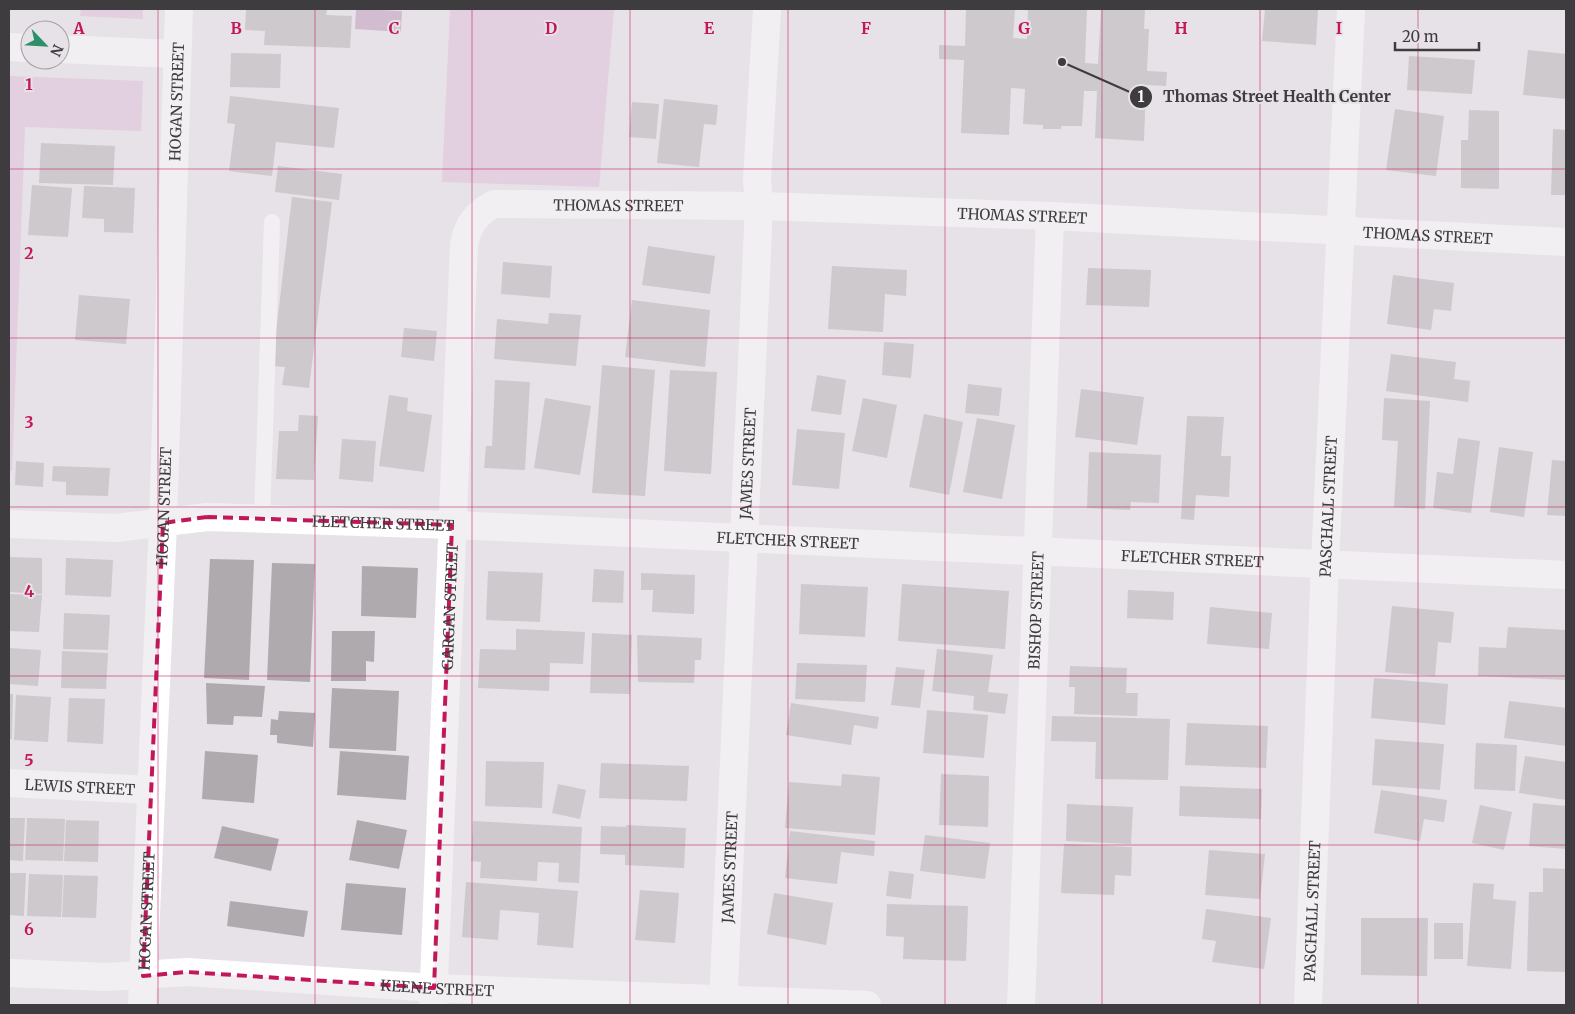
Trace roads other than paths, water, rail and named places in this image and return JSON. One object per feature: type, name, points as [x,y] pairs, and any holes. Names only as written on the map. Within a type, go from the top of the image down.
[{"type":"street","name":"HOGAN STREET","points":[[142,1005],[163,524],[176,54],[179,9]]},
{"type":"street","name":"PASCHALL STREET","points":[[1308,1005],[1325,563],[1351,9]]},
{"type":"street","name":"JAMES STREET","points":[[723,1002],[742,540],[759,206],[757,180],[767,10]]},
{"type":"street","points":[[70,49],[176,54]]},
{"type":"street","name":"THOMAS STREET","points":[[480,212],[494,204],[759,206],[1050,216],[1566,242]]},
{"type":"street","name":"GARGAN STREET","points":[[433,996],[464,244],[467,229],[480,212]]},
{"type":"street","name":"BISHOP STREET","points":[[1021,1005],[1050,216]]},
{"type":"street","name":"FLETCHER STREET","points":[[9,524],[116,528],[163,524],[207,517],[452,525],[742,540],[1325,563],[1566,575]]},
{"type":"street","name":"LEWIS STREET","points":[[9,783],[152,790]]},
{"type":"street","name":"KEENE STREET","points":[[9,973],[107,977],[187,972],[433,996],[866,1005]]},
{"type":"lane","points":[[262,519],[272,222]]},
{"type":"place","name":"Thomas Street Health Center","points":[[1062,62]]}]
